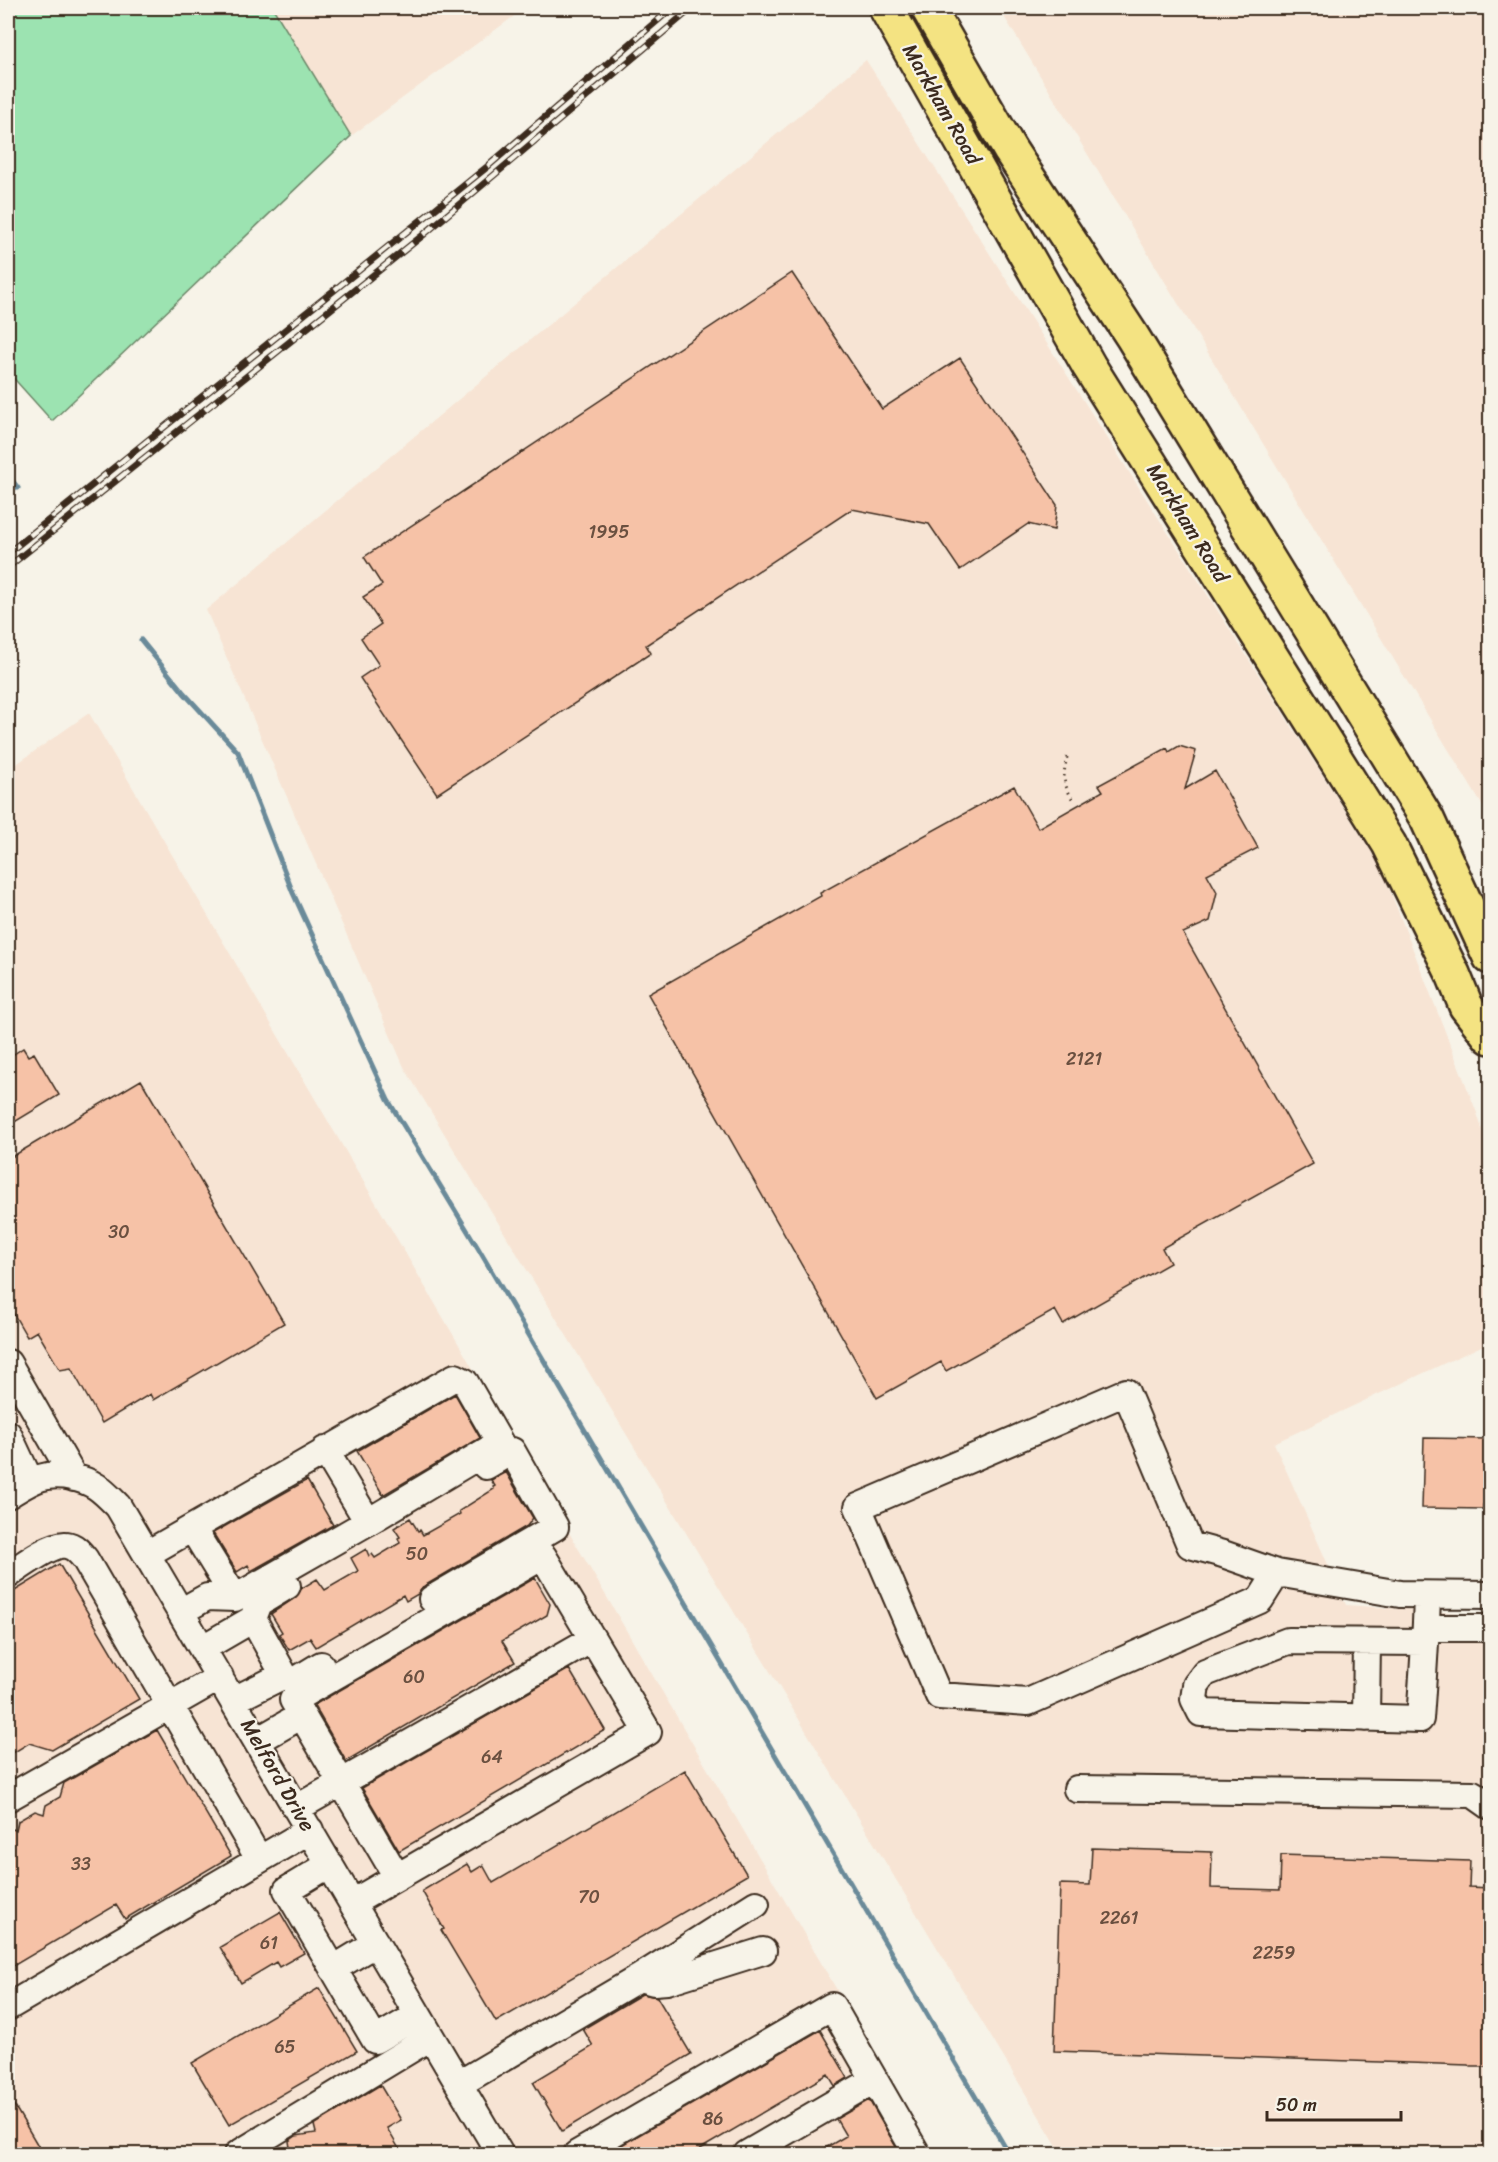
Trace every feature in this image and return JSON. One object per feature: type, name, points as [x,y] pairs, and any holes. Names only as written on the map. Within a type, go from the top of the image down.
[{"type":"main road","name":"Markham Road","points":[[928,8],[1010,150],[1132,336],[1421,808],[1491,957]]},
{"type":"main road","name":"Markham Road","points":[[887,9],[1089,366],[1389,844],[1466,1006],[1491,1037]]},
{"type":"street","points":[[8,1363],[74,1478]]},
{"type":"street","points":[[147,1554],[455,1377],[465,1382],[500,1443],[369,1522],[235,1598],[207,1597],[182,1611]]},
{"type":"street","points":[[1277,1573],[1260,1600],[1028,1701],[939,1696],[858,1507],[1126,1392],[1190,1545],[1224,1554],[1277,1573],[1400,1594],[1491,1595]]},
{"type":"street","points":[[8,1434],[30,1481]]},
{"type":"street","points":[[325,1450],[369,1522]]},
{"type":"street","points":[[203,1648],[252,1619],[259,1603],[512,1451],[555,1527],[293,1682],[284,1675],[252,1619]]},
{"type":"street","name":"Melford Drive","points":[[8,1495],[30,1481],[48,1475],[62,1474],[91,1482],[118,1506],[182,1611],[500,2154]]},
{"type":"street","points":[[192,1528],[235,1598]]},
{"type":"street","points":[[8,1575],[54,1547],[66,1545],[75,1548],[85,1559],[259,1859]]},
{"type":"street","points":[[352,1903],[648,1732],[543,1556],[293,1700],[397,1877]]},
{"type":"street","points":[[1427,1595],[1426,1635],[1420,1719],[1201,1713],[1194,1699],[1196,1685],[1205,1673],[1288,1641],[1367,1642],[1426,1635],[1491,1628]]},
{"type":"street","points":[[8,2007],[259,1859],[342,1783],[592,1639]]},
{"type":"street","points":[[1366,1718],[1367,1642]]},
{"type":"street","points":[[234,1700],[284,1675]]},
{"type":"street","points":[[8,1798],[220,1677]]},
{"type":"street","points":[[257,1741],[302,1715]]},
{"type":"street","points":[[1077,1789],[1473,1794],[1491,1806]]},
{"type":"street","points":[[330,1864],[287,1890],[389,2063]]},
{"type":"street","points":[[459,2084],[639,1978],[756,1904]]},
{"type":"street","points":[[333,1969],[376,1943]]},
{"type":"street","points":[[639,1978],[654,1982],[667,1981],[763,1950]]},
{"type":"street","points":[[577,2154],[832,2006],[917,2154]]},
{"type":"street","points":[[375,2040],[418,2014]]},
{"type":"street","points":[[238,2154],[431,2037]]},
{"type":"street","points":[[747,2154],[874,2080]]},
{"type":"path","points":[[1067,757],[1062,777],[1074,802]]},
{"type":"shaded area","points":[[273,8],[525,8],[351,136]]},
{"type":"shaded area","points":[[999,8],[1490,8],[1490,818]]},
{"type":"shaded area","points":[[866,60],[1380,865],[1477,1113],[1490,1155],[1490,1342],[1274,1443],[1346,1605],[1490,1615],[1490,2154],[1062,2154],[404,1067],[206,610]]},
{"type":"shaded area","points":[[89,713],[933,2154],[8,2154],[8,770]]},
{"type":"green space","points":[[8,8],[273,8],[351,136],[52,421],[8,372]]},
{"type":"building","points":[[792,273],[882,409],[960,358],[1057,505],[1054,530],[1028,524],[960,570],[929,524],[852,509],[646,645],[651,653],[437,794],[360,678],[379,665],[361,638],[381,624],[363,597],[382,585],[364,557]]},
{"type":"building","points":[[1179,746],[1196,751],[1185,789],[1215,771],[1258,848],[1207,874],[1217,892],[1210,921],[1183,933],[1313,1164],[1162,1248],[1170,1263],[1063,1324],[1055,1310],[946,1371],[941,1362],[877,1398],[648,994],[821,896],[820,893],[1014,786],[1038,828],[1103,791],[1099,785],[1167,748],[1169,752]]},
{"type":"building","points":[[23,1048],[28,1056],[34,1053],[59,1095],[8,1126],[8,1058]]},
{"type":"building","points":[[141,1080],[284,1323],[153,1400],[150,1394],[102,1423],[71,1368],[60,1370],[37,1331],[27,1337],[8,1304],[8,1159]]},
{"type":"building","points":[[455,1394],[480,1438],[383,1495],[357,1451]]},
{"type":"building","points":[[1424,1438],[1491,1439],[1491,1505],[1483,1505],[1483,1509],[1422,1508]]},
{"type":"building","points":[[506,1472],[533,1518],[527,1526],[424,1586],[418,1594],[406,1601],[403,1595],[316,1647],[310,1638],[289,1650],[271,1614],[295,1598],[302,1588],[317,1579],[325,1590],[358,1571],[351,1558],[366,1549],[369,1556],[372,1554],[375,1558],[400,1543],[398,1538],[400,1537],[394,1528],[410,1518],[423,1535],[460,1514],[459,1511],[494,1489],[495,1486],[491,1480]]},
{"type":"building","points":[[307,1480],[333,1525],[251,1571],[248,1565],[237,1572],[213,1533]]},
{"type":"building","points":[[59,1564],[139,1699],[52,1750],[29,1743],[8,1756],[8,1595]]},
{"type":"building","points":[[535,1578],[550,1604],[547,1615],[502,1641],[515,1662],[346,1761],[314,1705]]},
{"type":"building","points":[[569,1669],[605,1730],[399,1851],[362,1788]]},
{"type":"building","points":[[157,1730],[231,1856],[125,1919],[116,1905],[8,1969],[8,1828],[16,1830],[18,1821],[35,1811],[44,1814],[46,1805],[60,1797],[64,1783]]},
{"type":"building","points":[[685,1770],[747,1875],[496,2022],[441,1930],[444,1929],[422,1891],[467,1864],[472,1872],[483,1865],[493,1883]]},
{"type":"building","points":[[1092,1848],[1212,1852],[1211,1888],[1280,1890],[1281,1855],[1470,1861],[1469,1887],[1491,1888],[1491,2063],[1487,2067],[1470,2067],[1468,2065],[1054,2051],[1060,1884],[1090,1885]]},
{"type":"building","points":[[280,1912],[304,1953],[279,1967],[276,1962],[241,1983],[220,1947]]},
{"type":"building","points":[[319,1988],[357,2051],[229,2125],[192,2063]]},
{"type":"building","points":[[642,1994],[657,1997],[691,2054],[562,2131],[533,2082],[593,2046],[583,2029]]},
{"type":"building","points":[[820,2030],[848,2078],[835,2086],[828,2074],[692,2154],[606,2154]]},
{"type":"building","points":[[380,2085],[401,2120],[387,2128],[402,2154],[291,2154],[289,2141],[296,2136],[316,2133],[314,2125]]},
{"type":"building","points":[[8,2095],[43,2154],[8,2154]]},
{"type":"building","points":[[869,2100],[900,2154],[815,2154],[846,2136],[836,2119]]},
{"type":"waterway","points":[[8,475],[18,488]]},
{"type":"waterway","points":[[141,640],[184,693],[238,752],[293,893],[388,1100],[478,1248],[1009,2154]]},
{"type":"railway","points":[[8,553],[487,167],[672,8]]},
{"type":"railway","points":[[8,567],[422,236],[692,8]]}]
